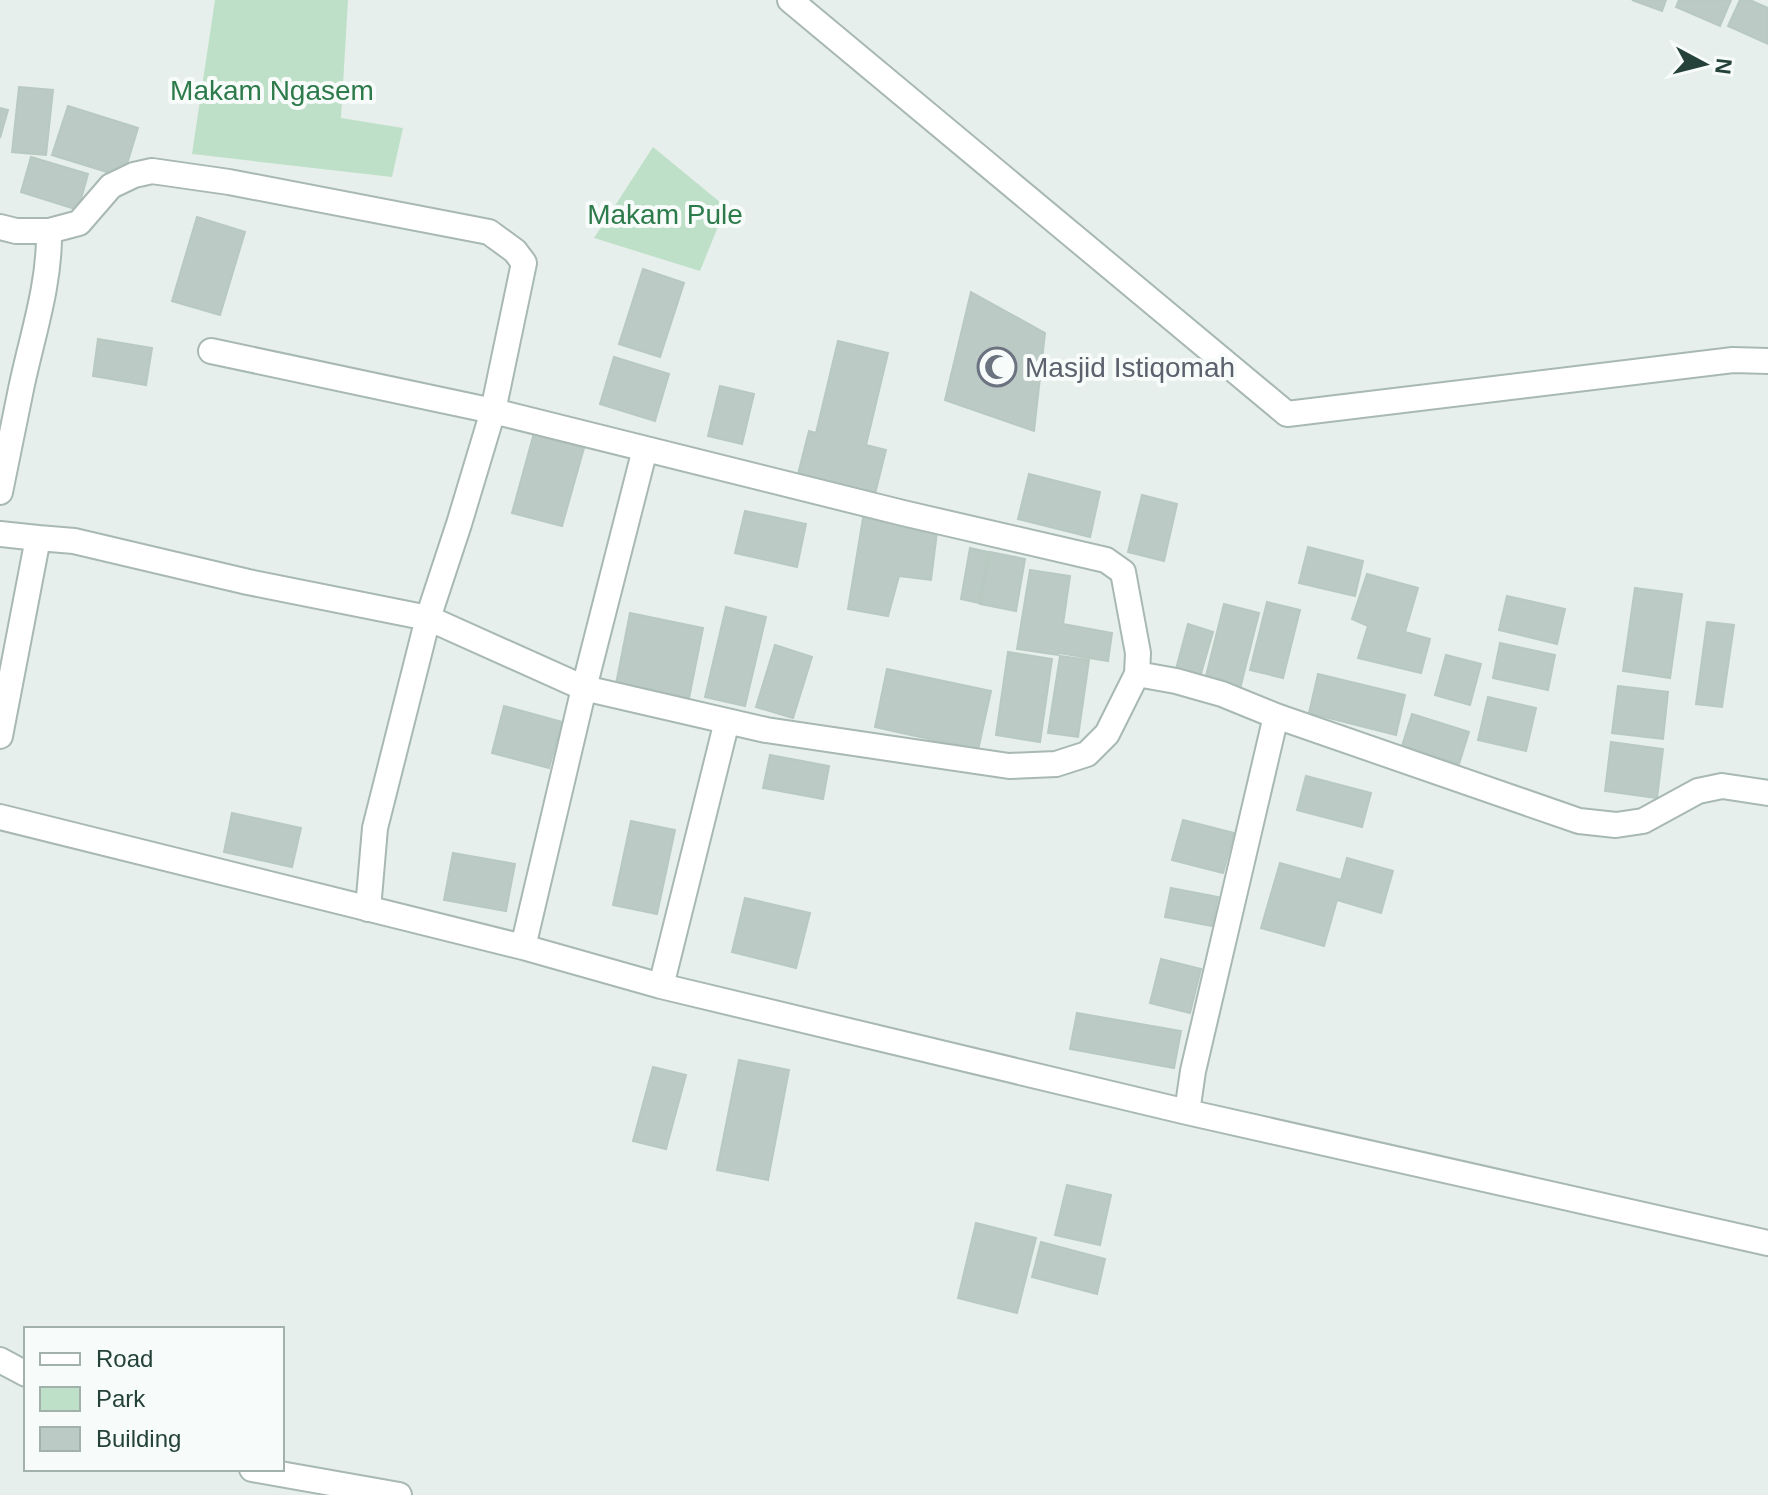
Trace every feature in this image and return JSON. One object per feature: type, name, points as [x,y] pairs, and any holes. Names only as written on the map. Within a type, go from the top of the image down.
[{"type":"street","points":[[790,0],[1287,414],[1733,360],[1768,361]]},
{"type":"street","points":[[0,227],[16,231],[49,231],[79,223],[111,186],[134,175],[152,171],[229,182],[489,232],[515,251],[524,263],[493,411],[428,618],[375,828],[368,909]]},
{"type":"street","points":[[0,492],[43,295],[49,231]]},
{"type":"street","points":[[0,534],[74,541],[248,582],[428,618],[584,688],[766,730],[1009,766],[1056,764],[1087,754],[1107,734],[1137,674],[1138,653],[1123,572],[1106,560],[493,411],[211,351]]},
{"type":"street","points":[[523,947],[645,449]]},
{"type":"street","points":[[0,736],[38,538]]},
{"type":"street","points":[[1137,674],[1222,694],[1276,716],[1579,821],[1616,825],[1643,821],[1698,791],[1722,786],[1768,793]]},
{"type":"street","points":[[1187,1112],[1193,1071],[1276,716]]},
{"type":"street","points":[[661,986],[727,721]]},
{"type":"street","points":[[0,817],[523,947],[661,986],[1187,1112],[1768,1243]]},
{"type":"street","points":[[0,1360],[24,1373]]},
{"type":"street","points":[[261,1471],[356,1491],[399,1495]]},
{"type":"green space","name":"Makam Ngasem","points":[[215,0],[348,0],[341,118],[403,128],[392,177],[192,154]]},
{"type":"green space","name":"Makam Pule","points":[[653,147],[726,207],[700,271],[594,238]]},
{"type":"building","points":[[1632,0],[1666,0],[1662,11]]},
{"type":"building","points":[[1679,0],[1731,0],[1720,26],[1676,7]]},
{"type":"building","points":[[1740,0],[1750,0],[1768,8],[1768,44],[1728,26]]},
{"type":"building","points":[[19,87],[53,90],[46,155],[12,152]]},
{"type":"building","points":[[68,106],[138,128],[123,177],[52,155]]},
{"type":"building","points":[[0,108],[8,110],[0,138]]},
{"type":"building","points":[[31,157],[88,174],[78,210],[21,192]]},
{"type":"building","points":[[197,217],[245,232],[220,315],[172,301]]},
{"type":"building","points":[[643,269],[684,283],[660,357],[619,344]]},
{"type":"building","name":"Masjid Istiqomah","points":[[971,292],[1045,333],[1034,431],[945,400]]},
{"type":"building","points":[[98,339],[152,348],[146,385],[93,376]]},
{"type":"building","points":[[838,341],[888,353],[866,445],[886,450],[874,498],[797,478],[809,431],[816,433]]},
{"type":"building","points":[[614,357],[669,374],[655,421],[600,404]]},
{"type":"building","points":[[720,386],[754,394],[742,444],[708,436]]},
{"type":"building","points":[[534,433],[584,448],[562,526],[512,513]]},
{"type":"building","points":[[1029,474],[1100,492],[1090,537],[1018,519]]},
{"type":"building","points":[[1142,495],[1177,504],[1164,561],[1128,552]]},
{"type":"building","points":[[745,511],[806,524],[797,567],[735,553]]},
{"type":"building","points":[[864,512],[937,532],[931,580],[899,576],[888,616],[848,609]]},
{"type":"building","points":[[1308,547],[1363,561],[1355,596],[1299,583]]},
{"type":"building","points":[[970,548],[988,552],[979,603],[961,599]]},
{"type":"building","points":[[990,552],[1025,559],[1016,611],[980,604]]},
{"type":"building","points":[[1030,570],[1070,576],[1063,624],[1112,633],[1108,661],[1017,649]]},
{"type":"building","points":[[1367,574],[1418,588],[1405,632],[1430,639],[1421,673],[1358,658],[1368,626],[1352,619]]},
{"type":"building","points":[[1635,588],[1682,594],[1670,678],[1623,671]]},
{"type":"building","points":[[1507,596],[1565,609],[1557,644],[1499,630]]},
{"type":"building","points":[[1267,602],[1300,610],[1283,678],[1250,670]]},
{"type":"building","points":[[1224,604],[1259,613],[1239,693],[1204,684]]},
{"type":"building","points":[[726,607],[766,617],[745,706],[705,697]]},
{"type":"building","points":[[630,613],[703,628],[689,698],[616,684]]},
{"type":"building","points":[[1707,622],[1734,625],[1722,707],[1696,704]]},
{"type":"building","points":[[1188,624],[1213,632],[1200,677],[1176,669]]},
{"type":"building","points":[[1500,643],[1555,655],[1548,690],[1493,678]]},
{"type":"building","points":[[775,645],[812,657],[793,718],[756,707]]},
{"type":"building","points":[[1008,652],[1052,659],[1040,742],[996,735]]},
{"type":"building","points":[[1446,655],[1481,664],[1470,705],[1435,695]]},
{"type":"building","points":[[1060,656],[1089,660],[1078,737],[1048,733]]},
{"type":"building","points":[[887,669],[991,691],[978,750],[875,727]]},
{"type":"building","points":[[1318,674],[1405,695],[1396,735],[1309,713]]},
{"type":"building","points":[[1618,686],[1668,692],[1663,739],[1612,733]]},
{"type":"building","points":[[1488,697],[1536,708],[1526,751],[1478,740]]},
{"type":"building","points":[[504,706],[562,722],[549,768],[492,753]]},
{"type":"building","points":[[1412,714],[1469,732],[1459,764],[1402,746]]},
{"type":"building","points":[[1611,742],[1663,749],[1657,798],[1605,791]]},
{"type":"building","points":[[770,755],[829,766],[823,799],[763,788]]},
{"type":"building","points":[[1306,776],[1371,793],[1362,827],[1297,810]]},
{"type":"building","points":[[232,813],[301,828],[292,867],[224,852]]},
{"type":"building","points":[[1183,820],[1234,833],[1223,873],[1172,860]]},
{"type":"building","points":[[631,821],[675,830],[657,914],[613,905]]},
{"type":"building","points":[[453,853],[515,864],[506,911],[444,900]]},
{"type":"building","points":[[1347,858],[1393,871],[1381,913],[1337,900],[1324,946],[1261,928],[1280,863],[1341,880]]},
{"type":"building","points":[[1171,888],[1218,897],[1212,926],[1165,917]]},
{"type":"building","points":[[745,898],[810,913],[796,968],[732,952]]},
{"type":"building","points":[[1161,959],[1201,969],[1190,1013],[1150,1003]]},
{"type":"building","points":[[1077,1013],[1181,1031],[1174,1068],[1070,1049]]},
{"type":"building","points":[[739,1060],[789,1070],[768,1180],[717,1170]]},
{"type":"building","points":[[653,1067],[686,1075],[666,1149],[633,1141]]},
{"type":"building","points":[[1067,1185],[1111,1195],[1100,1245],[1055,1235]]},
{"type":"building","points":[[976,1223],[1036,1238],[1017,1313],[958,1298]]},
{"type":"building","points":[[1041,1242],[1105,1259],[1097,1294],[1032,1277]]},
{"type":"place","name":"Masjid Istiqomah","points":[[997,367]]}]
